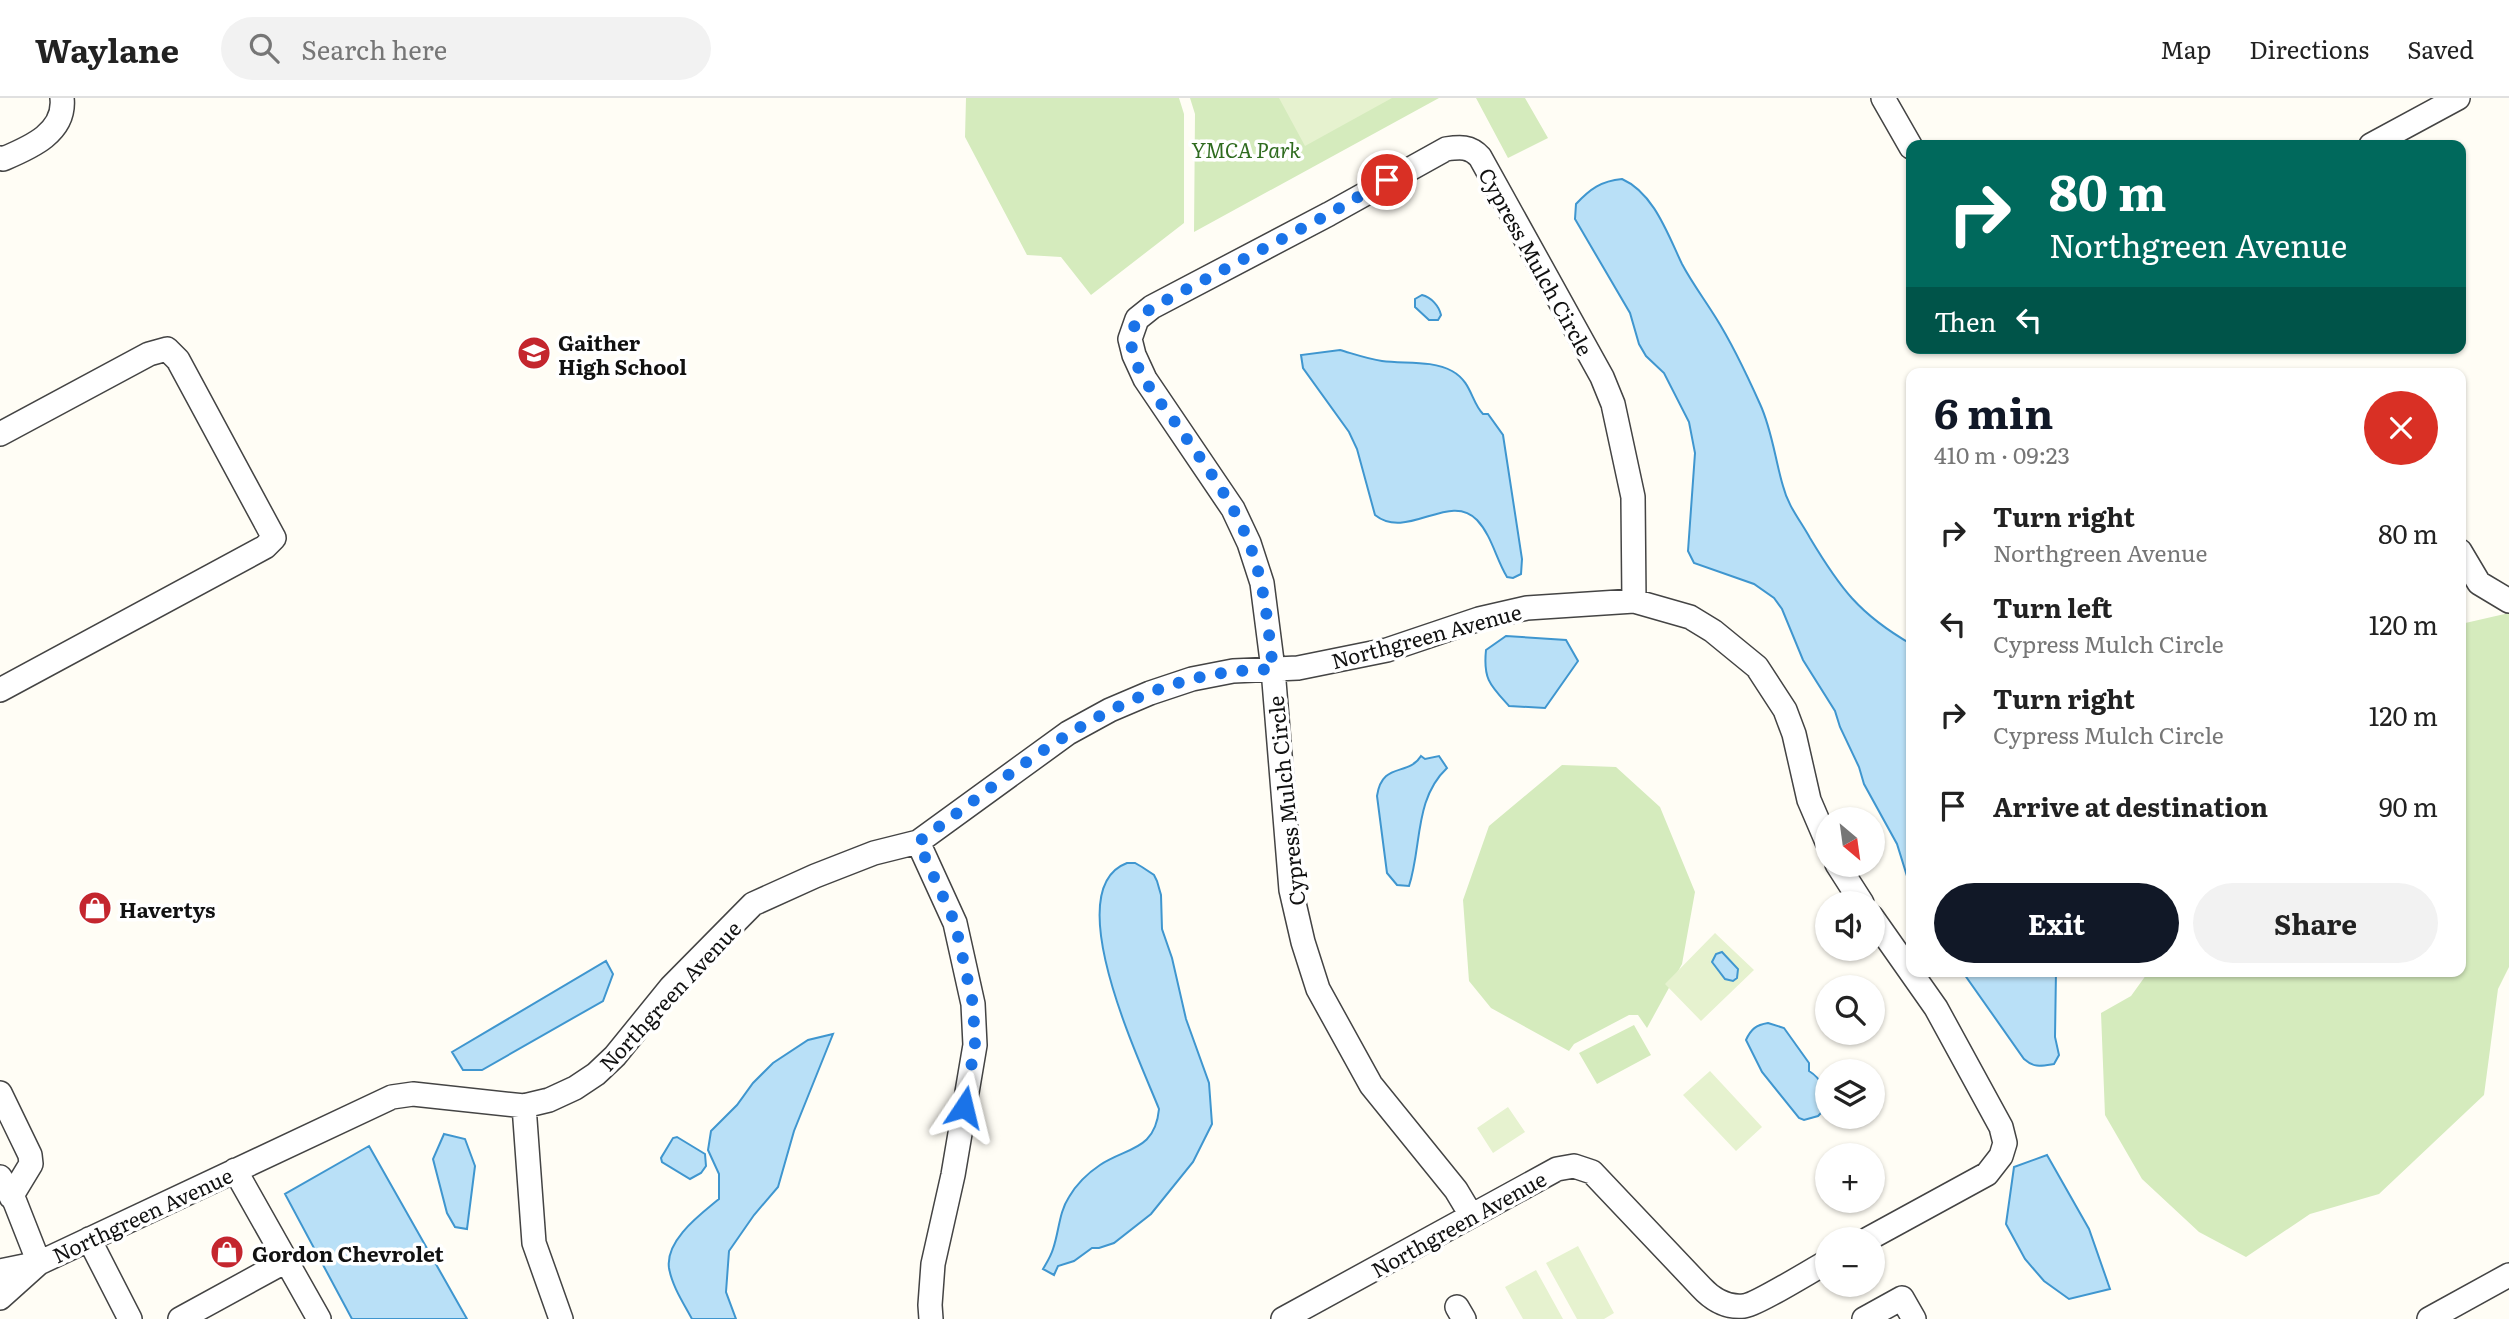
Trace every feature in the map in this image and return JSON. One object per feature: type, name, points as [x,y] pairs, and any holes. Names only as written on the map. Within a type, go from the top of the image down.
[{"type":"street","points":[[0,158],[32,147],[55,129],[62,98]]},
{"type":"street","points":[[1884,98],[1907,140]]},
{"type":"street","points":[[2380,140],[2458,98]]},
{"type":"street","name":"Cypress Mulch Circle","points":[[1471,1215],[1456,1190],[1371,1085],[1318,989],[1303,942],[1291,890],[1273,669],[1262,583],[1249,543],[1233,509],[1145,379],[1130,339],[1137,320],[1153,307],[1446,149],[1463,147],[1473,150],[1480,157],[1602,377],[1613,404],[1633,497],[1634,601]]},
{"type":"street","points":[[0,435],[149,354],[167,349],[178,360],[274,538],[265,547],[0,690]]},
{"type":"street","points":[[2466,561],[2479,583],[2509,601]]},
{"type":"street","name":"Northgreen Avenue","points":[[0,1271],[38,1263],[392,1097],[413,1094],[524,1106],[549,1100],[575,1088],[596,1074],[615,1056],[671,987],[753,904],[874,853],[918,842],[1068,733],[1110,710],[1192,679],[1233,671],[1298,668],[1387,650],[1479,619],[1527,608],[1634,601],[1690,617],[1713,631],[1757,667],[1785,710],[1815,814]]},
{"type":"street","points":[[918,842],[955,923],[973,1004],[975,1045],[953,1175],[933,1264],[931,1319]]},
{"type":"street","points":[[1885,935],[1906,965]]},
{"type":"street","points":[[1885,1230],[1987,1174],[2001,1156],[2005,1143],[2001,1127],[1936,1008],[1914,977]]},
{"type":"street","points":[[0,1093],[30,1155],[31,1164],[6,1187],[38,1263]]},
{"type":"street","points":[[524,1106],[534,1242],[561,1319]]},
{"type":"street","name":"Northgreen Avenue","points":[[1283,1319],[1557,1169],[1574,1166],[1592,1172],[1700,1287],[1712,1298],[1727,1305],[1746,1307],[1815,1269]]},
{"type":"street","points":[[235,1170],[319,1319]]},
{"type":"street","points":[[89,1239],[130,1319]]},
{"type":"street","points":[[180,1319],[286,1261]]},
{"type":"street","name":"Northgreen Avenue","points":[[0,1298],[38,1263]]},
{"type":"street","points":[[2429,1319],[2509,1275]]},
{"type":"street","points":[[1864,1319],[1902,1298],[1914,1319]]},
{"type":"green space","points":[[966,98],[1179,98],[1184,114],[1184,223],[1091,295],[1061,257],[1027,255],[965,137]]},
{"type":"green space","name":"YMCA Park","points":[[1190,98],[1439,98],[1194,232],[1195,114]]},
{"type":"green space","points":[[1279,98],[1392,98],[1305,146]]},
{"type":"green space","points":[[1476,98],[1525,98],[1548,138],[1508,158]]},
{"type":"green space","points":[[2509,613],[2509,967],[2498,989],[2484,1095],[2379,1194],[2310,1214],[2246,1257],[2199,1232],[2142,1179],[2105,1115],[2101,1013],[2131,996],[2145,977],[2466,977],[2466,623]]},
{"type":"green space","points":[[1562,765],[1616,767],[1660,807],[1695,892],[1682,964],[1647,1028],[1638,1015],[1629,1015],[1574,1044],[1569,1051],[1491,1008],[1469,981],[1463,900],[1489,826]]},
{"type":"green space","points":[[1715,933],[1754,970],[1701,1021],[1665,984]]},
{"type":"green space","points":[[1634,1025],[1651,1055],[1597,1084],[1579,1053]]},
{"type":"green space","points":[[1710,1071],[1762,1127],[1736,1151],[1683,1095]]},
{"type":"green space","points":[[1508,1107],[1525,1132],[1493,1153],[1477,1128]]},
{"type":"green space","points":[[1578,1246],[1614,1313],[1604,1319],[1577,1319],[1546,1263]]},
{"type":"green space","points":[[1536,1270],[1563,1319],[1523,1319],[1505,1287]]},
{"type":"water","points":[[1622,179],[1633,185],[1659,216],[1686,271],[1734,349],[1750,382],[1764,414],[1783,486],[1795,513],[1841,586],[1877,622],[1906,641],[1906,873],[1897,844],[1885,822],[1885,807],[1877,807],[1864,784],[1835,711],[1803,660],[1782,609],[1774,598],[1754,584],[1694,563],[1688,551],[1695,453],[1689,422],[1664,373],[1646,356],[1639,344],[1630,313],[1575,219],[1576,204],[1602,184]]},
{"type":"water","points":[[1422,295],[1436,305],[1441,315],[1438,320],[1429,320],[1415,307],[1415,299]]},
{"type":"water","points":[[1340,350],[1382,361],[1436,365],[1452,371],[1464,381],[1479,409],[1483,414],[1488,414],[1503,435],[1522,559],[1521,574],[1513,578],[1507,577],[1486,533],[1477,520],[1466,513],[1441,513],[1401,523],[1387,521],[1375,515],[1357,449],[1349,432],[1303,368],[1301,355]]},
{"type":"water","points":[[1506,636],[1566,640],[1578,661],[1545,708],[1509,706],[1489,681],[1486,650]]},
{"type":"water","points":[[1421,756],[1425,759],[1439,756],[1447,768],[1436,780],[1424,808],[1409,886],[1397,885],[1387,873],[1377,796],[1384,778],[1416,762]]},
{"type":"water","points":[[1127,863],[1142,867],[1154,875],[1157,881],[1161,895],[1162,929],[1172,958],[1186,1019],[1209,1083],[1212,1124],[1193,1162],[1151,1214],[1114,1243],[1092,1248],[1074,1261],[1058,1266],[1054,1275],[1043,1269],[1052,1252],[1063,1209],[1069,1197],[1096,1168],[1146,1140],[1152,1133],[1159,1109],[1123,1018],[1110,978],[1102,940],[1100,906],[1108,879]]},
{"type":"water","points":[[1722,952],[1738,969],[1737,978],[1733,981],[1725,979],[1712,962],[1716,954]]},
{"type":"water","points":[[606,961],[613,974],[603,1001],[482,1070],[463,1070],[452,1052]]},
{"type":"water","points":[[1966,977],[2056,977],[2055,1037],[2059,1055],[2054,1064],[2041,1066],[2024,1059]]},
{"type":"water","points":[[1768,1023],[1784,1028],[1809,1063],[1809,1071],[1815,1076],[1815,1117],[1804,1120],[1799,1118],[1762,1072],[1746,1040],[1754,1028]]},
{"type":"water","points":[[833,1034],[794,1131],[778,1187],[729,1251],[726,1292],[736,1319],[692,1319],[673,1281],[669,1258],[678,1238],[719,1199],[719,1174],[708,1150],[711,1131],[773,1063],[808,1040]]},
{"type":"water","points":[[444,1134],[465,1139],[475,1166],[467,1229],[455,1227],[447,1213],[433,1159]]},
{"type":"water","points":[[677,1137],[705,1154],[706,1166],[701,1173],[690,1179],[662,1162],[661,1158],[673,1138]]},
{"type":"water","points":[[369,1146],[467,1319],[352,1319],[285,1194]]},
{"type":"water","points":[[2047,1155],[2089,1229],[2110,1289],[2069,1299],[2044,1281],[2025,1259],[2006,1224],[2014,1167]]},
{"type":"place","name":"Gaither High School","points":[[534,353]]},
{"type":"place","name":"Havertys","points":[[95,908]]},
{"type":"place","name":"Gordon Chevrolet","points":[[227,1252]]},
{"type":"route","points":[[964,1107],[975,1045],[973,1004],[955,923],[918,842],[1068,733],[1110,710],[1192,679],[1233,671],[1273,669],[1262,583],[1249,543],[1233,509],[1145,379],[1130,339],[1137,320],[1153,307],[1329,214],[1387,180]]}]
